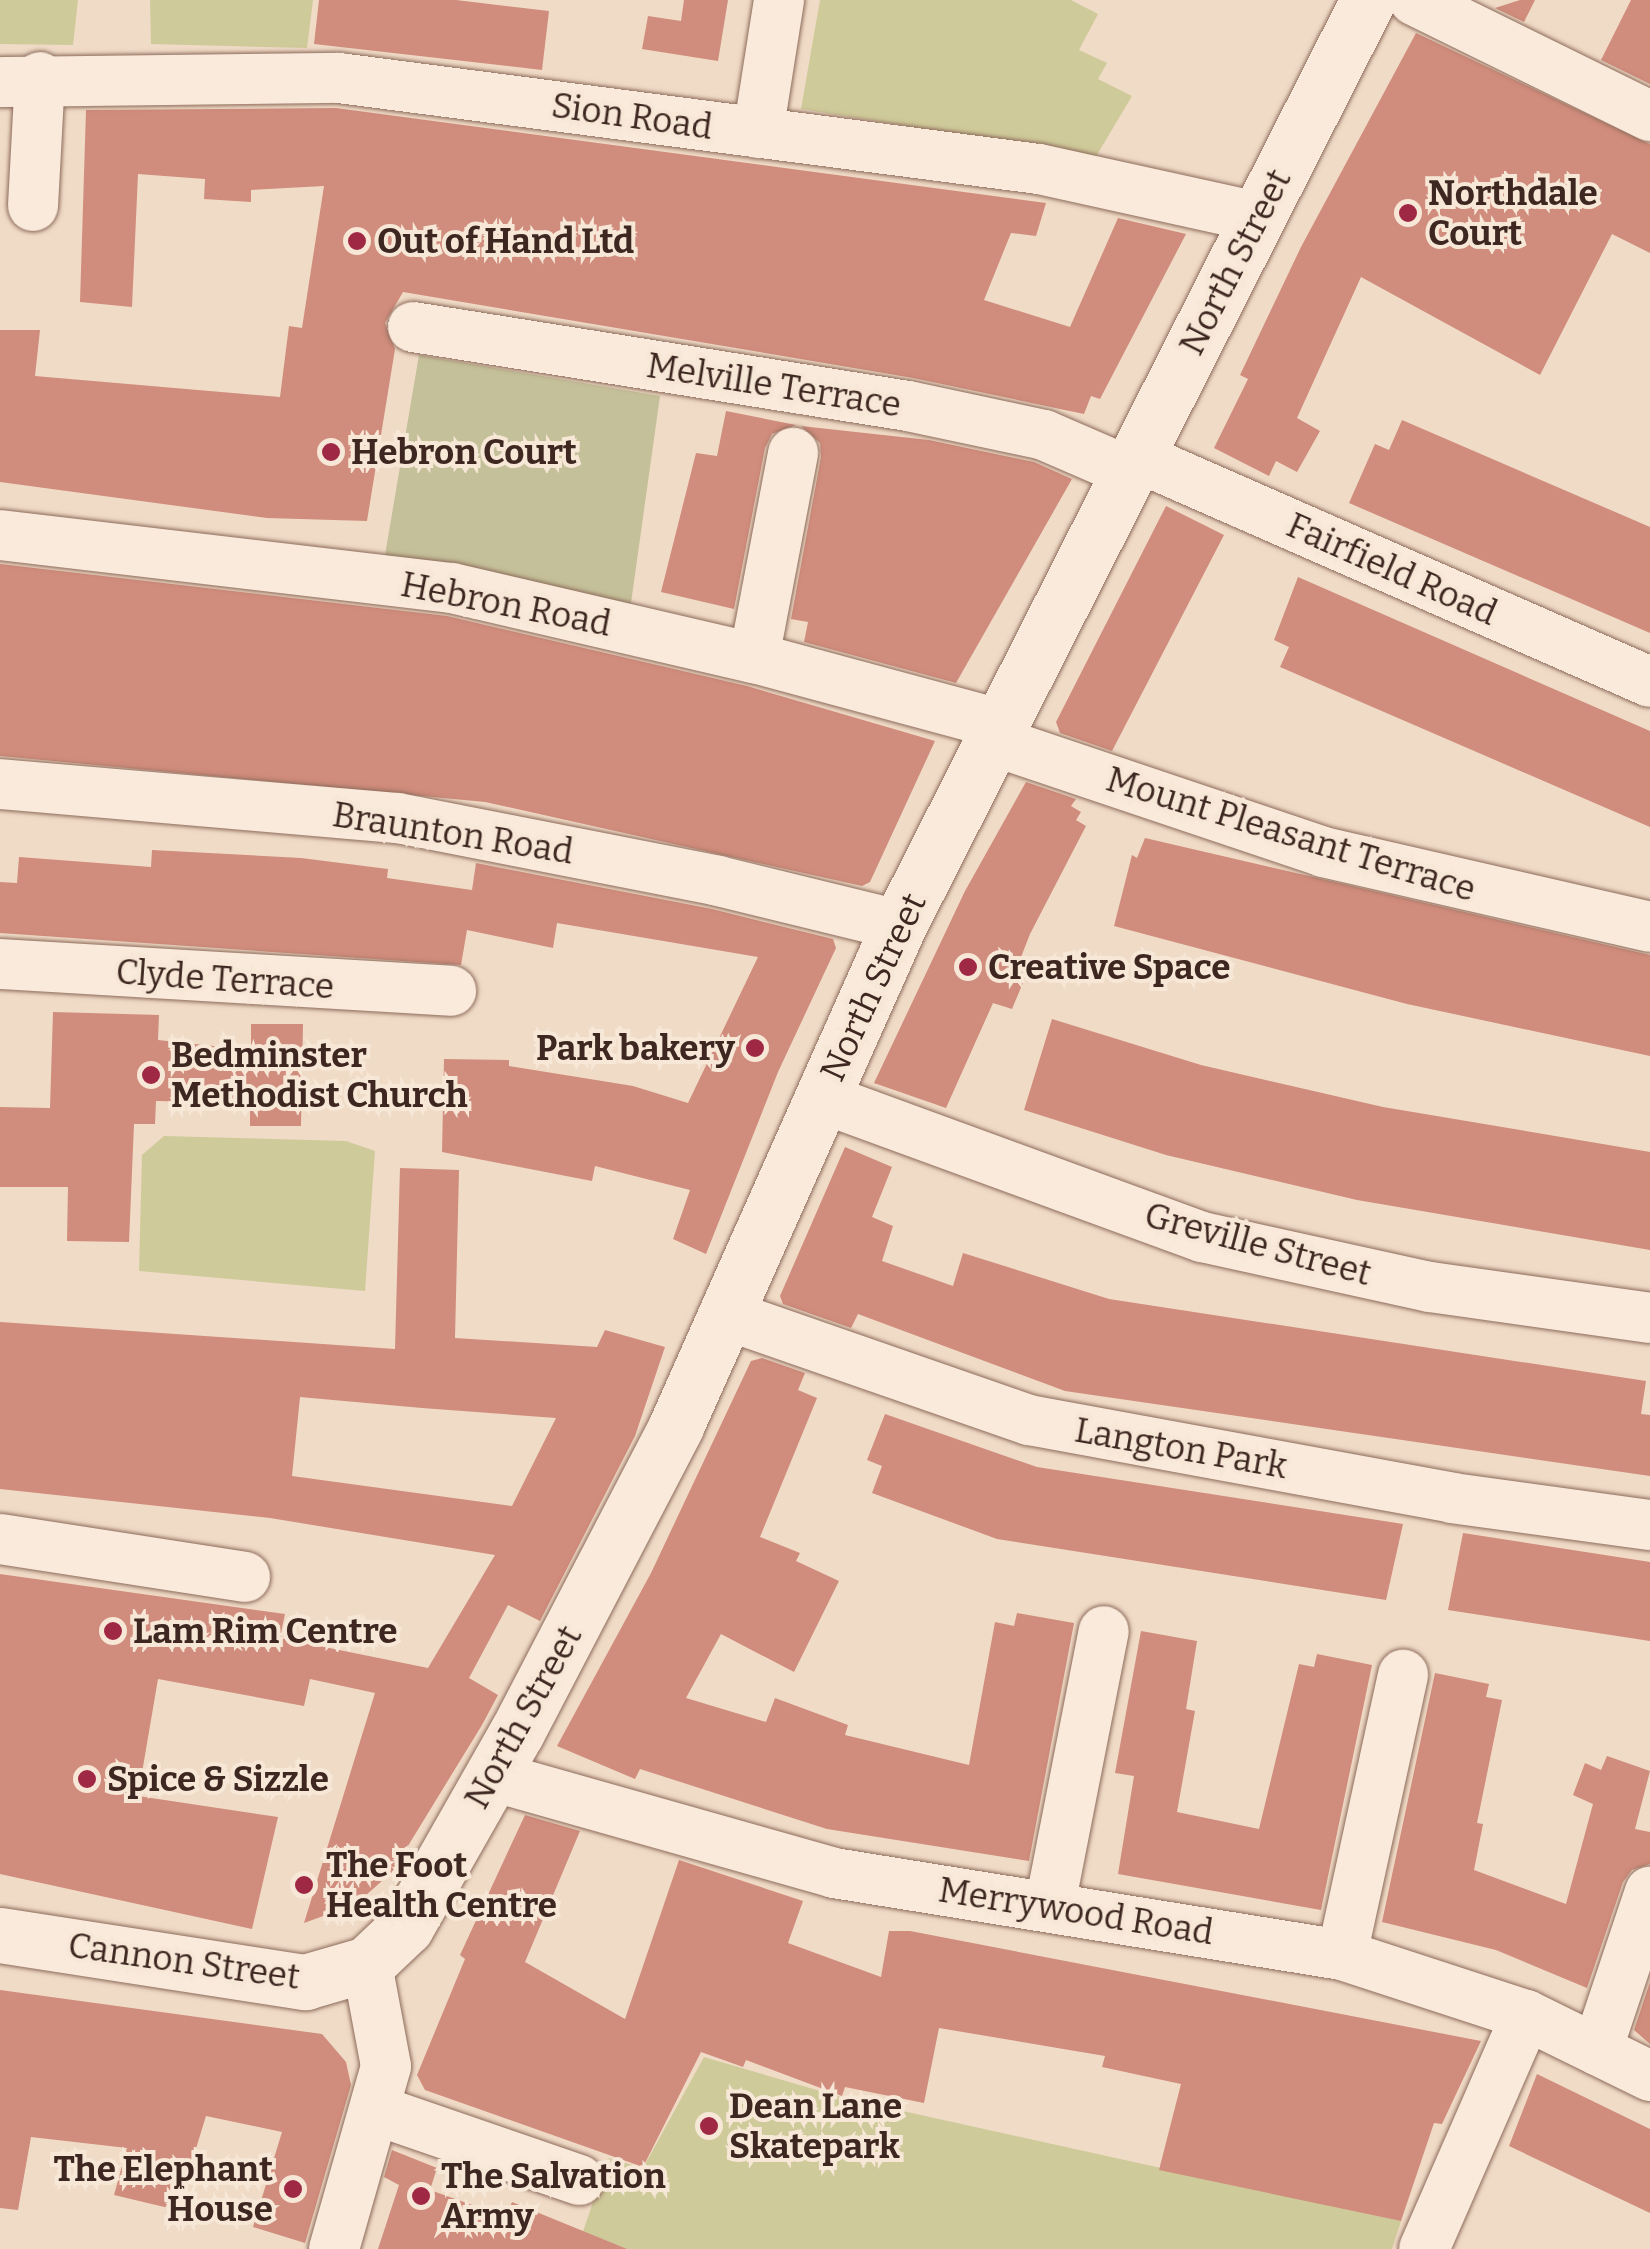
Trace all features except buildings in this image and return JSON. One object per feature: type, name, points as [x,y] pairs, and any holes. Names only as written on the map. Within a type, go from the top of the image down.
[{"type":"main road","name":"North Street","points":[[367,1964],[406,1927],[492,1776],[676,1426],[898,926],[1368,0]]},
{"type":"main road","name":"Cannon Street","points":[[0,1935],[282,1981],[304,1982],[367,1964]]},
{"type":"street","points":[[758,133],[779,0]]},
{"type":"street","points":[[1414,0],[1650,116]]},
{"type":"street","name":"Sion Road","points":[[20,79],[339,78],[1039,169],[1258,217]]},
{"type":"street","points":[[20,79],[33,206]]},
{"type":"street","name":"Melville Terrace","points":[[412,327],[908,406],[1044,435],[1131,463]]},
{"type":"street","points":[[754,658],[793,453]]},
{"type":"street","name":"Fairfield Road","points":[[1131,463],[1650,682]]},
{"type":"street","name":"Hebron Road","points":[[0,535],[452,588],[754,658],[998,733]]},
{"type":"street","name":"Mount Pleasant Terrace","points":[[998,733],[1323,852],[1650,927]]},
{"type":"street","name":"Braunton Road","points":[[0,784],[398,818],[718,880],[898,926]]},
{"type":"street","name":"Clyde Terrace","points":[[0,964],[451,992]]},
{"type":"street","name":"Greville Street","points":[[822,1098],[1202,1237],[1430,1287],[1650,1318]]},
{"type":"street","name":"Langton Park","points":[[727,1315],[1029,1420],[1452,1498],[1650,1525]]},
{"type":"street","points":[[0,1539],[246,1577]]},
{"type":"street","points":[[1050,1906],[1104,1631]]},
{"type":"street","points":[[1342,1955],[1404,1675]]},
{"type":"street","name":"Merrywood Road","points":[[492,1776],[834,1873],[1342,1955],[1526,2015],[1650,2076]]},
{"type":"street","points":[[1596,2050],[1650,1892]]},
{"type":"street","points":[[334,2249],[386,2066],[367,1964]]},
{"type":"street","points":[[1424,2249],[1526,2015]]},
{"type":"street","points":[[376,2110],[579,2180]]},
{"type":"shaded area","points":[[0,0],[78,0],[73,45],[0,44]]},
{"type":"shaded area","points":[[150,0],[313,0],[307,48],[151,44]]},
{"type":"shaded area","points":[[820,0],[1071,0],[1098,14],[1079,50],[1107,63],[1098,79],[1132,96],[1091,165],[1042,148],[801,109]]},
{"type":"shaded area","points":[[419,355],[660,396],[630,610],[384,561]]},
{"type":"shaded area","points":[[164,1136],[346,1141],[375,1151],[365,1291],[139,1271],[142,1155]]},
{"type":"shaded area","points":[[704,2057],[844,2098],[1401,2221],[1392,2249],[577,2249],[608,2158],[643,2168]]},
{"type":"place","name":"Northdale Court","points":[[1408,213]]},
{"type":"place","name":"Out of Hand Ltd","points":[[357,241]]},
{"type":"place","name":"Hebron Court","points":[[331,452]]},
{"type":"place","name":"Creative Space","points":[[968,967]]},
{"type":"place","name":"Park bakery","points":[[755,1048]]},
{"type":"place","name":"Bedminster Methodist Church","points":[[151,1075]]},
{"type":"place","name":"Lam Rim Centre","points":[[113,1631]]},
{"type":"place","name":"Spice & Sizzle","points":[[87,1779]]},
{"type":"place","name":"The Foot Health Centre","points":[[304,1885]]},
{"type":"place","name":"Dean Lane Skatepark","points":[[709,2126]]},
{"type":"place","name":"The Elephant House","points":[[293,2189]]},
{"type":"place","name":"The Salvation Army","points":[[421,2196]]}]
